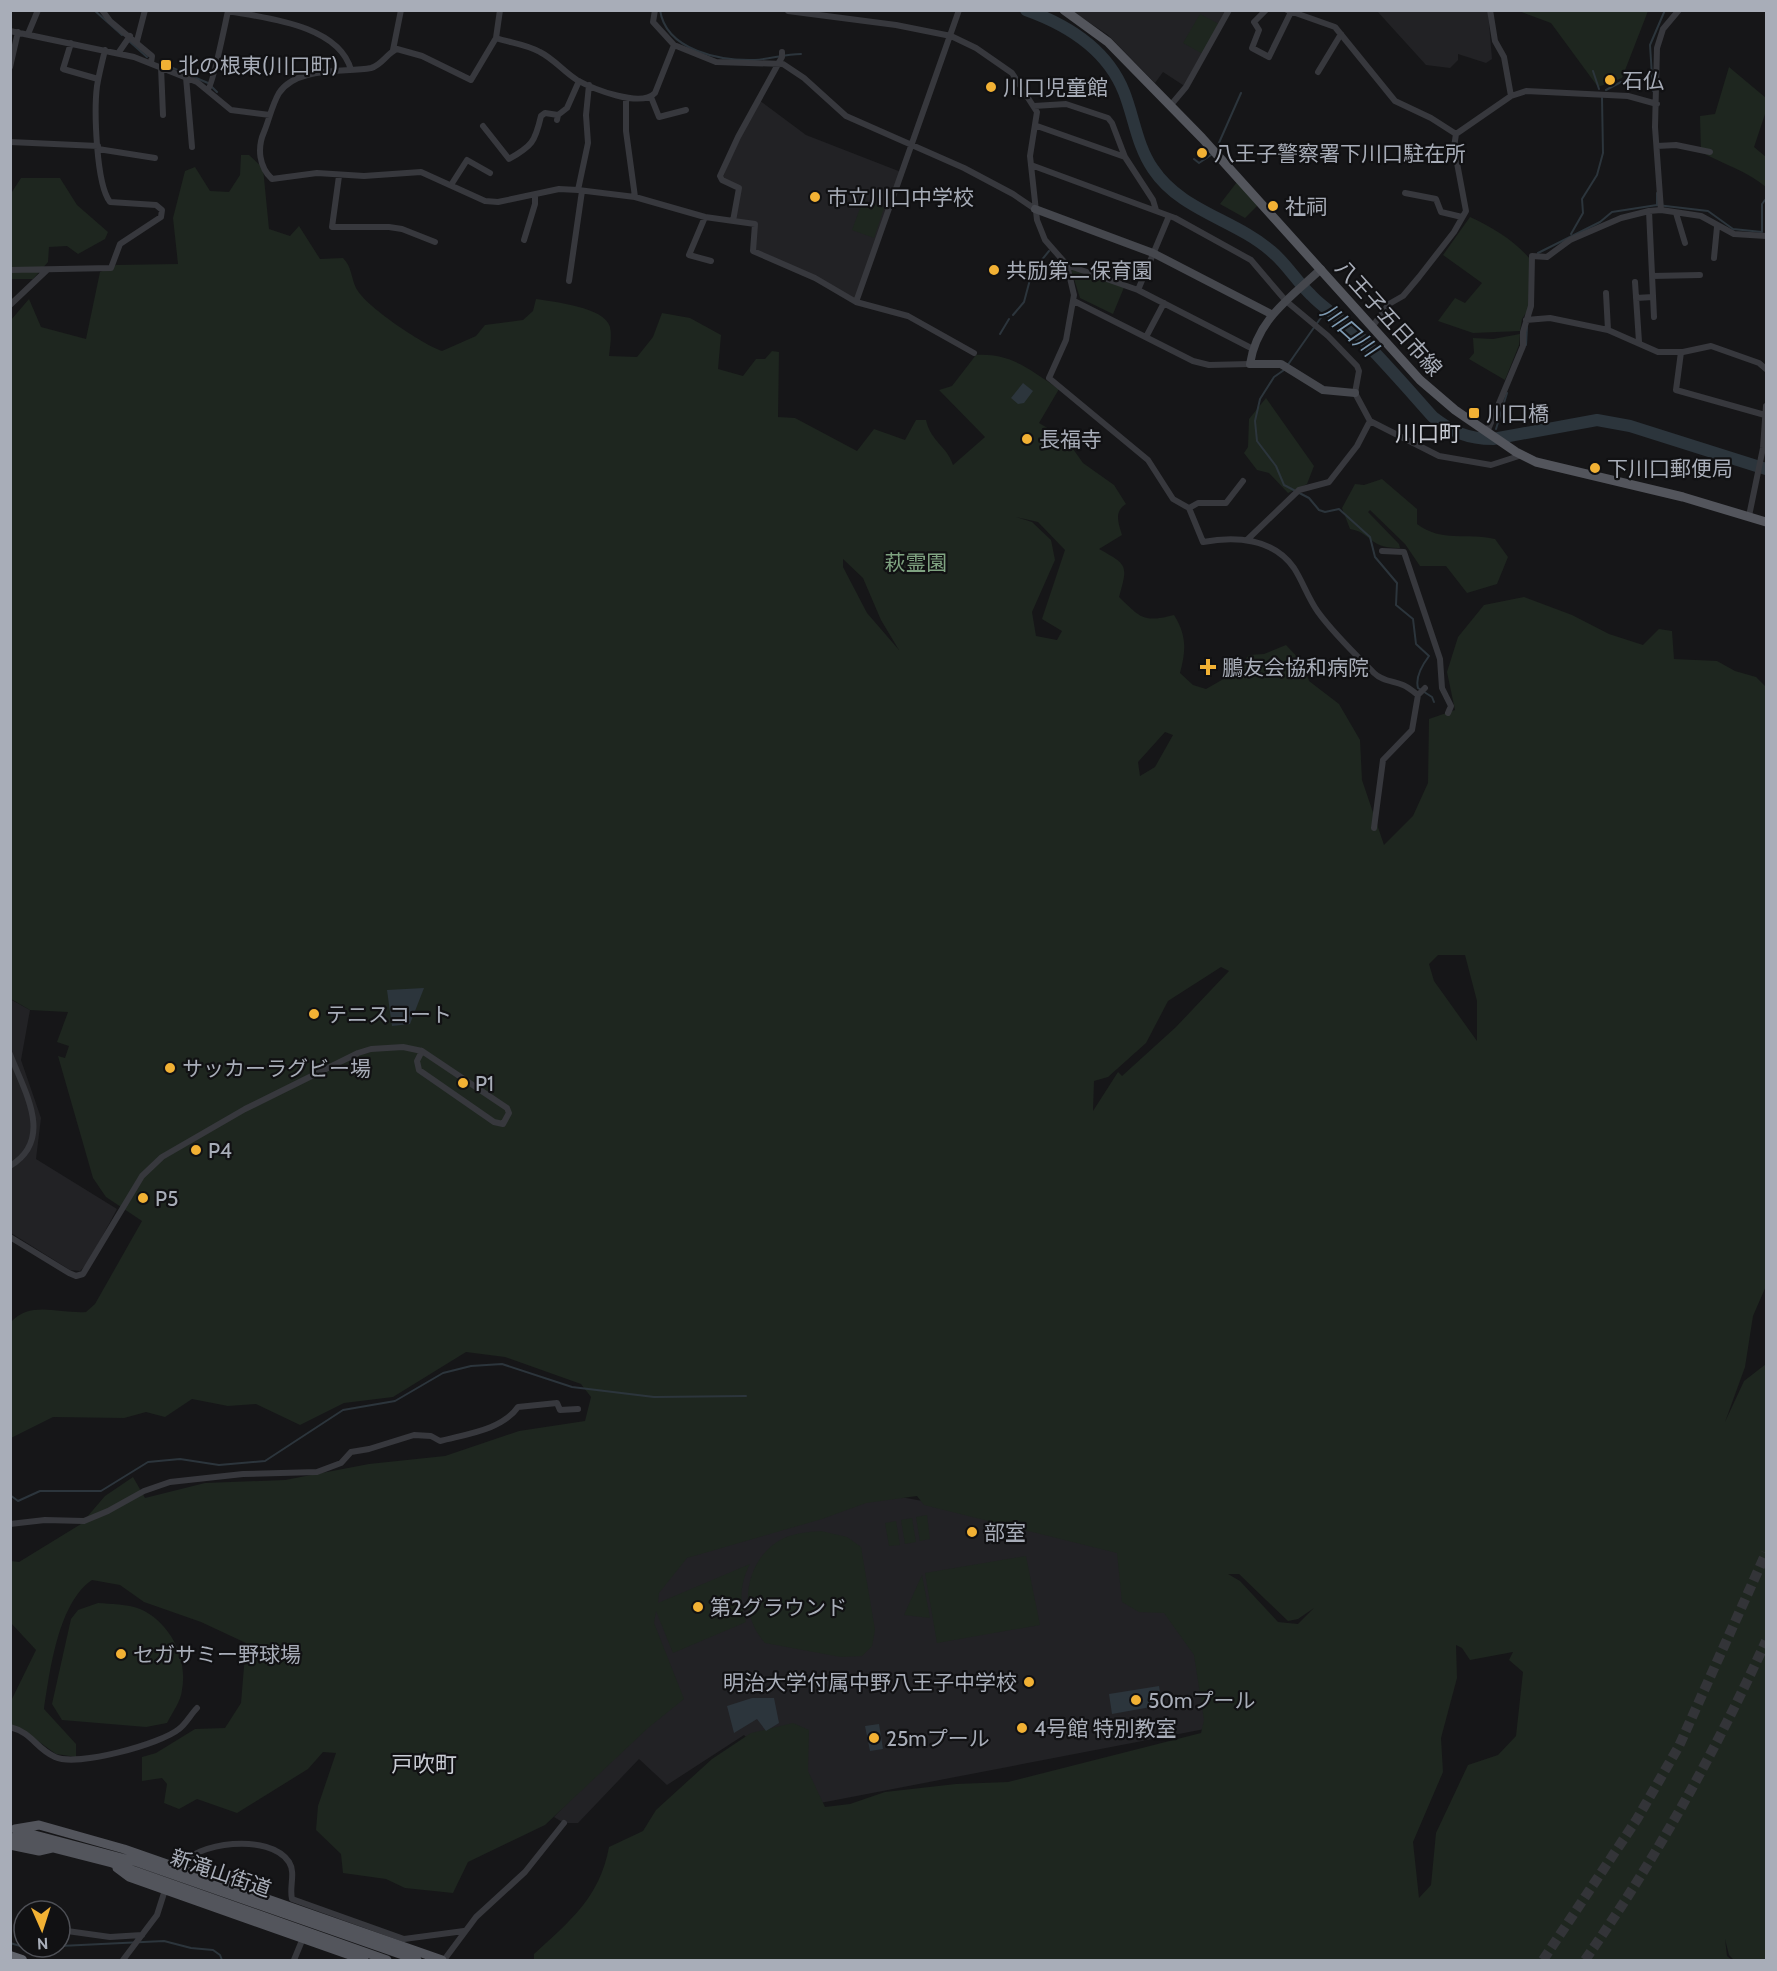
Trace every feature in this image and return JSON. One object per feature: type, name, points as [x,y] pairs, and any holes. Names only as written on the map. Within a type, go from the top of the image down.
[{"type":"highway","points":[[10,1956],[22,1960]]},
{"type":"main road","name":"八王子五日市線","points":[[1064,10],[1108,42],[1170,106],[1428,388],[1487,432],[1519,454],[1559,469],[1677,495],[1767,522]]},
{"type":"main road","points":[[12,1831],[39,1825],[124,1849],[291,1904],[443,1960]]},
{"type":"main road","name":"新滝山街道","points":[[12,1831],[112,1863],[387,1960]]},
{"type":"main road","name":"新滝山街道","points":[[12,1831],[137,1862],[417,1960]]},
{"type":"main road","points":[[10,1845],[39,1851],[57,1847]]},
{"type":"main road","points":[[112,1863],[129,1877],[364,1960]]},
{"type":"street","points":[[28,34],[38,10]]},
{"type":"street","points":[[102,10],[110,21],[152,56],[151,63]]},
{"type":"street","points":[[136,41],[145,10]]},
{"type":"street","points":[[401,10],[393,50],[376,66],[310,75],[299,79],[280,92],[270,115],[260,151],[265,170],[272,179],[317,173],[339,176],[421,172],[485,201],[498,202],[559,189],[580,190],[635,198],[705,217],[755,224],[753,251],[815,278],[856,302],[908,316],[974,353]]},
{"type":"street","points":[[393,50],[406,50],[422,56],[471,80],[496,38],[500,10]]},
{"type":"street","points":[[655,10],[653,22],[674,45],[704,59],[727,64],[781,57],[846,116],[912,143],[1013,194],[1035,209],[1153,253],[1271,314]]},
{"type":"street","points":[[856,302],[959,10]]},
{"type":"street","points":[[1170,106],[1186,87],[1229,10]]},
{"type":"street","points":[[1266,10],[1254,22],[1259,30],[1252,48],[1269,57],[1289,11],[1335,27],[1395,101],[1431,118],[1456,134]]},
{"type":"street","points":[[1490,10],[1495,41],[1504,57],[1511,96]]},
{"type":"street","points":[[1661,210],[1657,146],[1657,48],[1663,29],[1679,10]]},
{"type":"street","points":[[210,87],[228,11],[303,27],[342,51],[348,58],[351,70]]},
{"type":"street","points":[[788,11],[951,36],[976,48],[1012,72],[1034,106],[1037,126],[1031,147],[1031,165],[1035,209],[1045,240],[1067,265],[1138,290],[1252,349]]},
{"type":"street","points":[[10,31],[119,52],[210,87],[231,110],[270,115]]},
{"type":"street","points":[[10,67],[18,32]]},
{"type":"street","points":[[1318,72],[1341,34]]},
{"type":"street","points":[[119,52],[129,38]]},
{"type":"street","points":[[496,38],[540,52],[579,81],[626,98],[651,97],[656,93],[674,45]]},
{"type":"street","points":[[71,43],[63,69],[98,79]]},
{"type":"street","points":[[10,270],[111,268],[120,244],[161,217],[162,210],[156,205],[110,202],[108,199],[99,172],[98,148],[98,79],[105,50]]},
{"type":"street","points":[[733,221],[739,188],[722,180],[720,176],[738,136],[781,57]]},
{"type":"street","points":[[161,67],[163,115]]},
{"type":"street","points":[[186,77],[192,147]]},
{"type":"street","points":[[483,126],[509,159],[530,147],[537,135],[541,116],[545,113],[558,118],[567,108],[579,81]]},
{"type":"street","points":[[569,281],[588,144],[586,115],[589,85]]},
{"type":"street","points":[[1372,327],[1389,304],[1403,296],[1419,277],[1466,211],[1454,147],[1456,134],[1511,96],[1526,91],[1555,90],[1628,96],[1657,104]]},
{"type":"street","points":[[651,97],[659,117],[686,110]]},
{"type":"street","points":[[626,98],[626,131],[635,198]]},
{"type":"street","points":[[1034,106],[1066,104],[1108,118],[1125,157],[1154,200],[1156,210]]},
{"type":"street","points":[[1037,126],[1125,157]]},
{"type":"street","points":[[10,142],[98,148],[155,158]]},
{"type":"street","points":[[1657,146],[1676,146],[1710,152]]},
{"type":"street","points":[[451,186],[467,160],[490,173]]},
{"type":"street","points":[[1031,165],[1156,210],[1251,260],[1357,366],[1359,371],[1355,393],[1370,421],[1439,456],[1491,465],[1519,454]]},
{"type":"street","points":[[339,176],[332,227],[395,228],[435,242]]},
{"type":"street","points":[[1405,193],[1436,200],[1442,212],[1462,217]]},
{"type":"street","points":[[524,240],[535,204],[535,195]]},
{"type":"street","points":[[1487,432],[1523,346],[1526,320],[1531,306],[1532,256],[1547,257],[1570,240],[1621,218],[1649,211],[1661,210],[1701,216],[1717,227],[1734,234],[1767,236]]},
{"type":"street","points":[[1649,211],[1654,317]]},
{"type":"street","points":[[1676,213],[1685,243]]},
{"type":"street","points":[[1138,290],[1169,216]]},
{"type":"street","points":[[705,217],[689,255],[711,261]]},
{"type":"street","points":[[1714,258],[1717,227]]},
{"type":"street","points":[[1067,265],[1074,301],[1066,340],[1049,378],[1148,460],[1173,499],[1189,508],[1203,542],[1231,537],[1248,539],[1278,552],[1289,561],[1320,614],[1376,675],[1403,685],[1419,695]]},
{"type":"street","points":[[10,305],[47,269]]},
{"type":"street","points":[[1250,364],[1252,349],[1271,314],[1321,269]]},
{"type":"street","points":[[1652,276],[1700,275]]},
{"type":"street","points":[[1635,282],[1639,342]]},
{"type":"street","points":[[1606,293],[1608,330]]},
{"type":"street","points":[[1636,298],[1653,297]]},
{"type":"street","points":[[1074,301],[1178,355],[1204,364],[1287,366],[1323,390],[1355,393]]},
{"type":"street","points":[[1146,337],[1164,303]]},
{"type":"street","points":[[1526,320],[1550,318],[1608,330],[1658,352],[1681,352],[1711,346],[1759,363],[1767,369]]},
{"type":"street","points":[[1681,352],[1676,390],[1765,415]]},
{"type":"street","points":[[1749,516],[1762,456],[1767,406]]},
{"type":"street","points":[[1248,539],[1297,491],[1329,482],[1357,446],[1370,421]]},
{"type":"street","points":[[1189,508],[1198,503],[1226,503],[1243,481]]},
{"type":"street","points":[[1382,551],[1404,552],[1440,659],[1442,688],[1451,706],[1448,713]]},
{"type":"street","points":[[1374,828],[1383,760],[1413,730],[1419,695],[1425,688]]},
{"type":"street","points":[[10,1237],[69,1273],[76,1276],[83,1274],[142,1176],[162,1157],[245,1109],[358,1053],[371,1049],[403,1047],[422,1052],[507,1108],[509,1113],[506,1121],[503,1124],[494,1122],[420,1070],[417,1061],[422,1052]]},
{"type":"street","points":[[10,1054],[35,1126],[27,1154],[10,1166]]},
{"type":"street","points":[[10,1524],[45,1520],[84,1521],[144,1491],[188,1479],[317,1472],[341,1463],[351,1452],[414,1435],[431,1436],[440,1441],[486,1430],[515,1415],[518,1407],[557,1403],[560,1410],[578,1409]]},
{"type":"street","points":[[10,1727],[25,1731],[40,1749],[58,1758],[96,1757],[159,1740],[179,1729],[197,1708]]},
{"type":"street","points":[[443,1960],[464,1931],[488,1905],[525,1872],[564,1823]]},
{"type":"street","points":[[179,1868],[183,1861],[220,1845],[261,1845],[282,1855],[290,1863],[291,1904],[404,1939],[464,1931]]},
{"type":"street","points":[[123,1960],[157,1915],[165,1890]]},
{"type":"street","points":[[72,1931],[110,1936],[141,1936]]},
{"type":"street","points":[[294,1960],[303,1938]]},
{"type":"shaded area","points":[[1072,11],[1228,11],[1186,87],[1163,72],[1155,83],[1108,35]]},
{"type":"shaded area","points":[[1377,11],[1488,11],[1492,59],[1486,63],[1458,54],[1458,60],[1450,68],[1426,65]]},
{"type":"shaded area","name":"市立川口中学校","points":[[759,100],[806,135],[901,172],[856,302],[815,278],[753,251],[755,224],[733,221],[739,188],[722,180],[738,137]]},
{"type":"shaded area","points":[[1023,383],[1033,391],[1024,403],[1018,404],[1011,398]]},
{"type":"shaded area","points":[[424,988],[410,1024],[392,1026],[387,990]]},
{"type":"shaded area","points":[[10,999],[30,1010],[21,1060],[41,1118],[36,1159],[117,1209],[88,1263],[80,1271],[70,1270],[11,1233]]},
{"type":"shaded area","points":[[884,1494],[1178,1547],[1210,1728],[815,1804],[744,1735],[667,1785],[639,1759],[578,1823],[564,1823],[554,1817],[639,1728],[641,1592],[668,1538]]},
{"type":"shaded area","name":"50mプール","points":[[1159,1686],[1162,1705],[1112,1714],[1109,1694]]},
{"type":"shaded area","points":[[752,1698],[774,1698],[779,1723],[766,1731],[757,1719],[734,1733],[727,1706]]},
{"type":"shaded area","name":"25mプール","points":[[879,1724],[883,1749],[870,1751],[865,1726]]},
{"type":"green space","points":[[1519,11],[1648,11],[1622,78],[1598,87],[1551,23]]},
{"type":"green space","points":[[1200,14],[1219,24],[1203,54],[1183,43]]},
{"type":"green space","points":[[1729,67],[1766,98],[1766,111],[1754,147],[1766,157],[1766,187],[1743,172],[1701,152],[1700,116],[1715,114]]},
{"type":"green space","name":"萩霊園","points":[[241,155],[249,155],[263,168],[269,229],[290,236],[299,226],[320,259],[343,258],[346,261],[356,288],[370,304],[408,333],[442,351],[476,336],[485,325],[523,320],[533,311],[536,299],[589,310],[606,320],[611,330],[609,356],[637,357],[653,337],[662,313],[690,318],[721,335],[718,369],[743,376],[756,359],[765,359],[772,351],[779,352],[778,417],[795,418],[857,451],[874,429],[905,440],[916,420],[926,420],[931,434],[947,453],[953,465],[985,437],[939,390],[952,386],[976,355],[1000,357],[1029,369],[1059,389],[1039,423],[1066,439],[1083,463],[1114,485],[1126,504],[1118,514],[1122,535],[1099,549],[1116,559],[1123,567],[1124,578],[1119,597],[1143,617],[1155,619],[1174,615],[1184,643],[1180,673],[1193,685],[1206,689],[1234,673],[1249,655],[1264,654],[1286,645],[1302,662],[1309,681],[1339,704],[1360,740],[1362,780],[1384,845],[1413,816],[1428,783],[1429,719],[1455,710],[1447,672],[1458,637],[1484,605],[1524,597],[1572,615],[1609,634],[1643,645],[1659,629],[1672,631],[1674,659],[1717,661],[1735,671],[1756,677],[1766,687],[1766,1286],[1753,1316],[1745,1367],[1725,1422],[1744,1381],[1766,1364],[1766,1960],[1734,1960],[1729,1955],[1725,1939],[1727,1956],[1732,1960],[534,1960],[534,1954],[571,1919],[591,1894],[605,1865],[609,1847],[643,1831],[656,1810],[712,1759],[751,1733],[793,1723],[809,1730],[808,1771],[825,1807],[850,1804],[885,1792],[956,1784],[1008,1782],[1201,1733],[1204,1720],[1194,1655],[1164,1613],[1139,1612],[1122,1602],[1117,1553],[924,1505],[917,1496],[866,1503],[822,1519],[687,1558],[659,1593],[658,1603],[750,1564],[744,1578],[742,1593],[742,1607],[746,1622],[673,1653],[656,1611],[654,1623],[684,1699],[648,1728],[545,1825],[468,1862],[453,1893],[405,1888],[386,1879],[343,1873],[341,1854],[316,1830],[318,1806],[336,1753],[323,1752],[308,1769],[237,1813],[197,1799],[179,1809],[164,1803],[167,1784],[162,1778],[142,1781],[142,1757],[156,1753],[195,1729],[225,1728],[241,1703],[246,1643],[201,1622],[144,1602],[120,1585],[92,1580],[80,1591],[63,1621],[53,1658],[44,1709],[76,1744],[76,1757],[56,1754],[31,1736],[11,1729],[10,1703],[36,1650],[11,1623],[11,1561],[19,1562],[81,1524],[105,1496],[133,1477],[145,1498],[205,1483],[285,1480],[369,1464],[445,1456],[519,1431],[585,1421],[591,1397],[581,1384],[505,1357],[466,1352],[393,1397],[344,1403],[300,1425],[256,1404],[228,1406],[192,1399],[165,1417],[146,1412],[124,1418],[53,1417],[11,1438],[11,1322],[27,1311],[86,1312],[95,1304],[142,1221],[106,1197],[93,1178],[58,1056],[65,1058],[69,1046],[57,1042],[68,1012],[30,1010],[11,999],[11,320],[29,299],[41,327],[86,339],[100,272],[116,265],[178,264],[173,218],[185,171],[195,167],[210,191],[229,192],[240,175]],"holes":[[[1016,517],[1038,522],[1065,550],[1042,619],[1062,631],[1057,640],[1036,636],[1032,612],[1055,560],[1051,540],[1032,522]],[[843,559],[863,578],[881,620],[899,650],[867,613],[843,567]],[[1165,732],[1173,735],[1155,767],[1140,776],[1138,762]],[[1438,955],[1465,955],[1477,1001],[1477,1041],[1434,981],[1429,964]],[[1221,967],[1229,971],[1176,1027],[1122,1076],[1118,1072],[1093,1111],[1094,1081],[1108,1077],[1146,1043],[1168,1001]],[[1228,1574],[1239,1574],[1288,1621],[1298,1619],[1314,1608],[1298,1624],[1278,1622],[1240,1581]],[[1456,1645],[1462,1648],[1470,1660],[1513,1652],[1509,1660],[1523,1672],[1516,1736],[1498,1755],[1468,1765],[1436,1833],[1431,1885],[1419,1898],[1413,1842],[1443,1772],[1441,1738],[1457,1678]]]},
{"type":"green space","points":[[21,178],[60,178],[77,205],[108,232],[105,239],[78,254],[67,246],[49,247],[48,262],[33,279],[11,279],[10,195]]},
{"type":"green space","points":[[1237,182],[1258,205],[1245,218],[1220,204]]},
{"type":"green space","points":[[863,200],[884,208],[874,238],[852,230]]},
{"type":"green space","points":[[1470,217],[1503,235],[1530,259],[1530,307],[1522,319],[1520,331],[1473,333],[1438,321],[1455,298],[1465,303],[1482,283],[1443,255]]},
{"type":"green space","points":[[1070,266],[1125,285],[1113,314],[1080,298]]},
{"type":"green space","points":[[1520,334],[1519,345],[1505,380],[1469,359],[1474,353],[1473,338],[1493,339]]},
{"type":"green space","points":[[1266,398],[1314,466],[1307,484],[1288,493],[1269,473],[1257,470],[1244,453],[1248,447],[1249,419]]},
{"type":"green space","points":[[1382,479],[1417,509],[1417,524],[1426,530],[1445,535],[1495,539],[1508,557],[1497,584],[1467,593],[1446,566],[1420,566],[1405,544],[1370,510],[1368,512],[1399,544],[1400,548],[1382,546],[1362,533],[1350,529],[1342,508],[1355,484],[1364,485]]},
{"type":"green space","points":[[927,1515],[930,1539],[920,1541],[916,1517]]},
{"type":"green space","points":[[912,1518],[916,1542],[905,1544],[901,1520]]},
{"type":"green space","points":[[896,1521],[900,1545],[889,1546],[885,1523]]},
{"type":"green space","points":[[821,1531],[847,1537],[861,1547],[875,1630],[872,1646],[862,1656],[841,1657],[765,1643],[750,1616],[749,1586],[760,1558],[784,1538]]},
{"type":"green space","points":[[1026,1556],[1040,1625],[937,1643],[925,1573]]},
{"type":"green space","points":[[922,1575],[930,1618],[904,1615]]},
{"type":"green space","name":"セガサミー野球場","points":[[98,1603],[140,1609],[160,1623],[174,1642],[182,1666],[182,1690],[167,1723],[146,1727],[62,1720],[52,1704],[71,1619],[78,1610]]},
{"type":"waterway","points":[[94,10],[122,35]]},
{"type":"waterway","points":[[660,10],[664,24],[673,35],[697,51],[741,60],[801,54]]},
{"type":"waterway","name":"川口川","points":[[1026,10],[1071,31],[1097,51],[1107,63],[1124,92],[1143,151],[1153,169],[1165,183],[1193,205],[1241,231],[1271,251],[1316,300],[1351,328],[1433,417],[1447,427],[1468,436],[1493,439],[1597,420],[1630,426],[1766,469]]},
{"type":"waterway","points":[[1653,91],[1650,45],[1665,10]]},
{"type":"waterway","points":[[129,41],[147,57]]},
{"type":"waterway","points":[[168,66],[208,83],[217,92]]},
{"type":"waterway","points":[[1593,71],[1599,89]]},
{"type":"waterway","points":[[1606,90],[1621,82]]},
{"type":"waterway","points":[[1218,145],[1241,93]]},
{"type":"waterway","points":[[1571,234],[1583,213],[1582,199],[1597,175],[1603,153],[1602,98]]},
{"type":"waterway","points":[[1194,159],[1199,163],[1211,155]]},
{"type":"waterway","points":[[1657,193],[1657,205]]},
{"type":"waterway","points":[[1538,253],[1600,222],[1612,212],[1657,205],[1708,211],[1733,229],[1762,232],[1762,204],[1765,200]]},
{"type":"waterway","points":[[1013,315],[1024,302],[1032,272],[1049,251]]},
{"type":"waterway","points":[[1287,366],[1327,309]]},
{"type":"waterway","points":[[1000,334],[1009,319]]},
{"type":"waterway","points":[[1526,345],[1527,327]]},
{"type":"waterway","points":[[1284,370],[1274,377],[1260,399],[1255,421],[1257,441],[1276,466],[1284,485],[1309,498],[1319,510],[1325,512],[1339,509],[1370,537],[1375,557],[1397,583],[1396,605],[1413,619],[1416,644],[1429,656],[1420,671],[1417,684],[1418,688],[1432,697],[1434,702]]},
{"type":"waterway","points":[[1496,429],[1507,393]]},
{"type":"waterway","points":[[10,1495],[18,1501],[40,1491],[101,1491],[148,1462],[180,1459],[219,1465],[265,1461],[343,1410],[395,1401],[443,1373],[471,1366],[502,1364],[572,1387],[654,1397],[746,1396]]},
{"type":"waterway","points":[[72,1945],[164,1941],[191,1948],[213,1950],[220,1955],[222,1960]]},
{"type":"tunnel","points":[[1543,1960],[1637,1819],[1679,1746],[1766,1553]]},
{"type":"tunnel","points":[[1585,1960],[1636,1883],[1683,1804],[1766,1641]]},
{"type":"place","name":"北の根東(川口町)","points":[[166,65]]},
{"type":"place","name":"石仏","points":[[1610,80]]},
{"type":"place","name":"川口児童館","points":[[991,87]]},
{"type":"place","name":"八王子警察署下川口駐在所","points":[[1202,153]]},
{"type":"place","name":"市立川口中学校","points":[[815,197]]},
{"type":"place","name":"社祠","points":[[1273,206]]},
{"type":"place","name":"共励第二保育園","points":[[994,270]]},
{"type":"place","name":"川口橋","points":[[1474,413]]},
{"type":"place","name":"長福寺","points":[[1027,439]]},
{"type":"place","name":"下川口郵便局","points":[[1595,468]]},
{"type":"place","name":"鵬友会協和病院","points":[[1208,667]]},
{"type":"place","name":"テニスコート","points":[[314,1014]]},
{"type":"place","name":"サッカーラグビー場","points":[[170,1068]]},
{"type":"place","name":"P1","points":[[463,1083]]},
{"type":"place","name":"P4","points":[[196,1150]]},
{"type":"place","name":"P5","points":[[143,1198]]},
{"type":"place","name":"部室","points":[[972,1532]]},
{"type":"place","name":"第2グラウンド","points":[[698,1607]]},
{"type":"place","name":"セガサミー野球場","points":[[121,1654]]},
{"type":"place","name":"明治大学付属中野八王子中学校","points":[[1029,1682]]},
{"type":"place","name":"50mプール","points":[[1136,1700]]},
{"type":"place","name":"4号館 特別教室","points":[[1022,1728]]},
{"type":"place","name":"25mプール","points":[[874,1738]]},
{"type":"district","name":"川口町","points":[[1428,433]]},
{"type":"district","name":"戸吹町","points":[[424,1764]]}]
